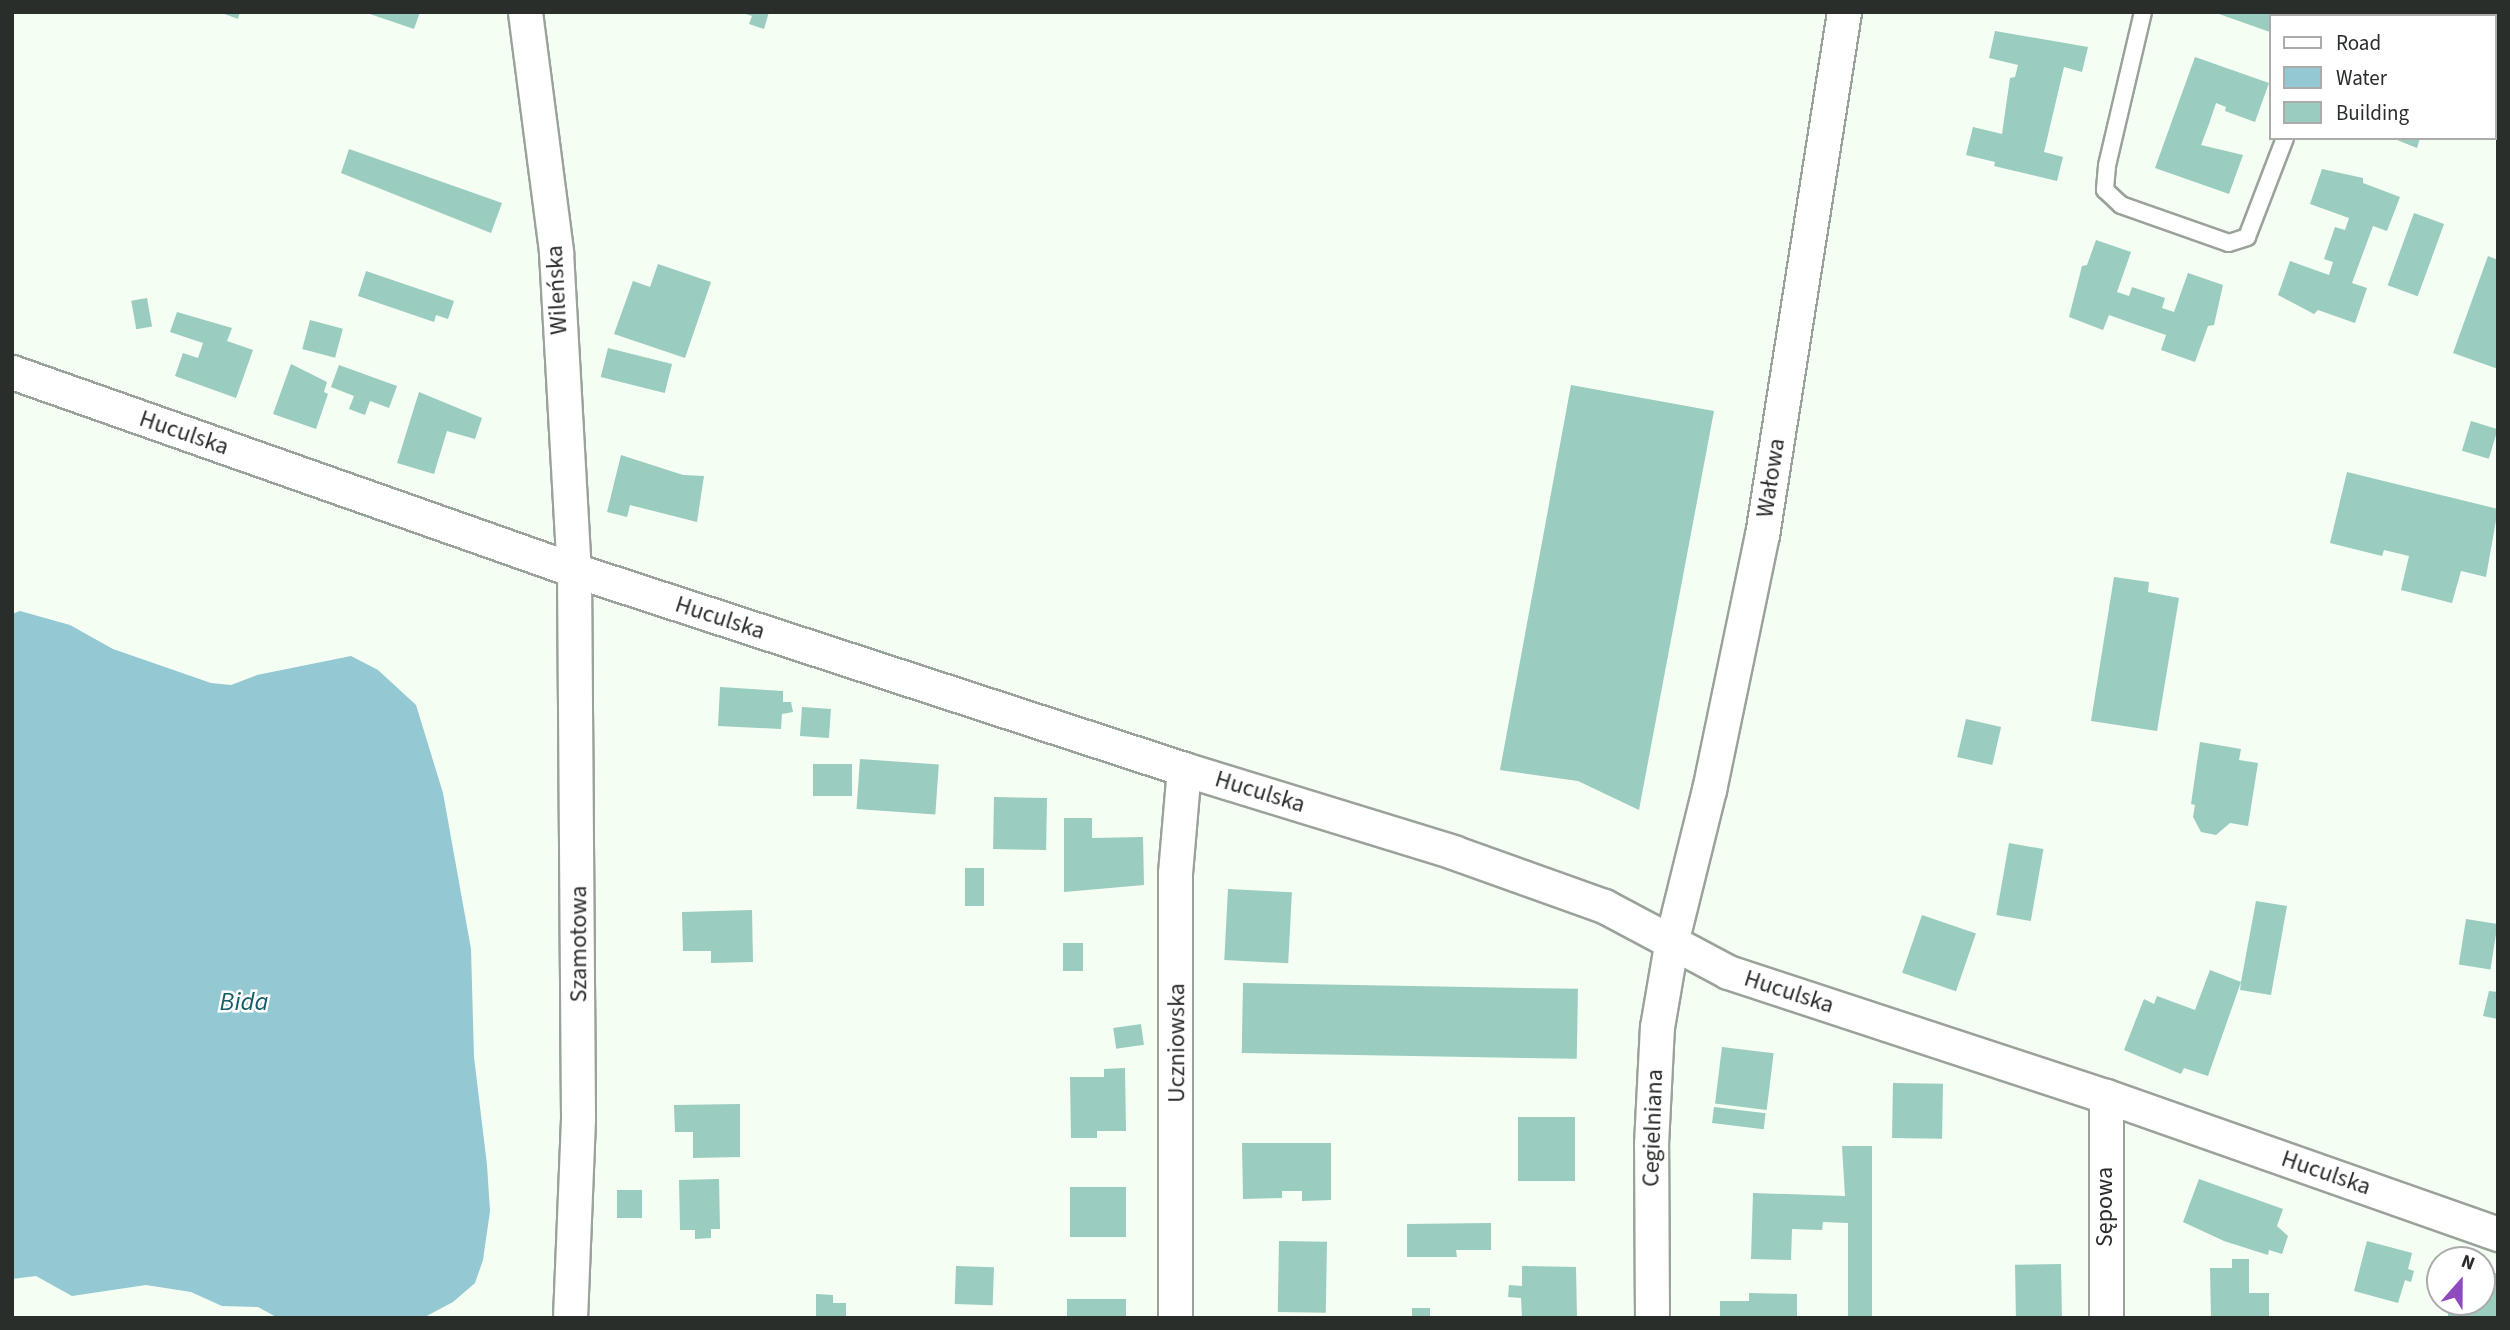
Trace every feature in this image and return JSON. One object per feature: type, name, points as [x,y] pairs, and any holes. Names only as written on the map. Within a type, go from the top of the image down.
[{"type":"street","name":"Wileńska","points":[[525,12],[556,252],[574,570]]},
{"type":"street","name":"Wałowa","points":[[1672,939],[1709,790],[1760,548],[1844,12]]},
{"type":"street","name":"Huculska","points":[[12,372],[574,570],[1184,769],[1453,852],[1604,906],[1672,939],[1728,972],[2106,1096],[2498,1234]]},
{"type":"street","name":"Szamotowa","points":[[570,1318],[578,1119],[578,822],[571,639],[574,570]]},
{"type":"street","name":"Uczniowska","points":[[1175,1318],[1174,873],[1184,769]]},
{"type":"street","name":"Cegielniana","points":[[1652,1318],[1657,1027],[1672,939]]},
{"type":"street","name":"Sępowa","points":[[2106,1096],[2106,1318]]},
{"type":"lane","points":[[2143,12],[2107,166],[2105,190],[2121,205],[2229,243],[2247,237],[2284,140]]},
{"type":"water","name":"Bida","points":[[20,611],[70,625],[113,649],[211,683],[231,685],[257,675],[351,656],[378,670],[416,705],[443,793],[471,949],[474,1057],[490,1211],[483,1260],[475,1283],[453,1302],[423,1318],[278,1318],[258,1307],[222,1306],[191,1292],[146,1285],[72,1296],[36,1276],[12,1279],[12,614]]},
{"type":"building","points":[[219,12],[240,12],[238,19]]},
{"type":"building","points":[[364,12],[420,12],[414,29]]},
{"type":"building","points":[[769,12],[764,29],[749,24],[752,16],[743,13]]},
{"type":"building","points":[[2294,12],[2268,14],[2268,31],[2216,13]]},
{"type":"building","points":[[2437,12],[2443,14],[2378,14]]},
{"type":"building","points":[[1995,31],[2088,47],[2082,72],[2064,67],[2044,152],[2063,157],[2057,181],[1994,166],[1995,162],[1966,155],[1973,127],[2002,134],[2010,78],[2015,77],[2018,65],[1989,58]]},
{"type":"building","points":[[2195,57],[2268,83],[2255,122],[2225,111],[2226,107],[2216,103],[2201,145],[2243,155],[2229,194],[2155,168]]},
{"type":"building","points":[[2397,140],[2419,140],[2417,148]]},
{"type":"building","points":[[349,149],[502,203],[491,233],[341,173]]},
{"type":"building","points":[[2322,169],[2363,178],[2363,183],[2400,197],[2387,231],[2373,226],[2352,283],[2367,288],[2355,323],[2318,310],[2314,314],[2278,295],[2290,261],[2329,275],[2333,262],[2324,259],[2335,227],[2345,230],[2349,218],[2310,204]]},
{"type":"building","points":[[2414,213],[2444,224],[2418,296],[2388,285]]},
{"type":"building","points":[[2096,240],[2131,252],[2117,292],[2129,296],[2132,287],[2165,298],[2162,308],[2174,312],[2188,273],[2223,285],[2214,325],[2208,326],[2195,362],[2161,350],[2166,335],[2109,315],[2103,330],[2069,317],[2082,266],[2087,265]]},
{"type":"building","points":[[2488,256],[2498,260],[2498,369],[2453,353]]},
{"type":"building","points":[[658,264],[711,282],[685,358],[614,334],[633,281],[650,287]]},
{"type":"building","points":[[366,271],[454,301],[448,319],[436,315],[434,322],[358,296]]},
{"type":"building","points":[[147,298],[152,327],[136,329],[131,301]]},
{"type":"building","points":[[177,312],[232,328],[227,341],[253,350],[236,398],[175,376],[183,353],[198,358],[203,343],[170,332]]},
{"type":"building","points":[[310,320],[343,329],[335,358],[302,349]]},
{"type":"building","points":[[608,348],[672,364],[665,393],[601,377]]},
{"type":"building","points":[[291,364],[327,382],[324,392],[328,394],[316,429],[273,414]]},
{"type":"building","points":[[339,365],[397,386],[389,408],[370,401],[365,415],[349,409],[354,396],[331,387]]},
{"type":"building","points":[[1571,385],[1714,411],[1639,810],[1578,781],[1500,770]]},
{"type":"building","points":[[419,392],[482,418],[475,439],[447,431],[434,474],[397,463]]},
{"type":"building","points":[[2471,421],[2498,429],[2489,459],[2462,451]]},
{"type":"building","points":[[621,455],[683,475],[704,476],[697,522],[630,505],[627,517],[607,512]]},
{"type":"building","points":[[2347,472],[2498,509],[2486,577],[2461,571],[2452,603],[2401,590],[2409,556],[2384,550],[2382,556],[2330,543]]},
{"type":"building","points":[[2114,577],[2149,582],[2148,592],[2179,598],[2157,731],[2091,721]]},
{"type":"building","points":[[720,687],[783,691],[783,702],[791,702],[793,712],[782,714],[781,729],[718,726]]},
{"type":"building","points":[[802,707],[831,709],[829,738],[800,736]]},
{"type":"building","points":[[1966,719],[2001,727],[1992,765],[1957,757]]},
{"type":"building","points":[[2200,742],[2241,749],[2239,760],[2258,763],[2248,826],[2230,823],[2216,835],[2201,832],[2193,817],[2195,805],[2191,804]]},
{"type":"building","points":[[860,759],[939,765],[935,814],[857,809]]},
{"type":"building","points":[[813,764],[852,764],[852,796],[813,796]]},
{"type":"building","points":[[994,797],[1047,798],[1046,850],[993,849]]},
{"type":"building","points":[[1064,818],[1092,818],[1092,838],[1143,837],[1144,885],[1064,892]]},
{"type":"building","points":[[2009,843],[2043,849],[2031,921],[1996,915]]},
{"type":"building","points":[[965,868],[984,868],[984,906],[965,906]]},
{"type":"building","points":[[1228,889],[1292,892],[1288,963],[1224,960]]},
{"type":"building","points":[[2256,901],[2287,906],[2271,995],[2240,990]]},
{"type":"building","points":[[752,910],[753,962],[711,963],[711,951],[683,951],[682,912]]},
{"type":"building","points":[[1922,915],[1976,934],[1956,991],[1902,973]]},
{"type":"building","points":[[2466,919],[2498,924],[2490,969],[2459,964]]},
{"type":"building","points":[[1063,943],[1083,943],[1083,971],[1063,971]]},
{"type":"building","points":[[2210,970],[2241,982],[2208,1076],[2184,1068],[2181,1074],[2124,1050],[2144,999],[2154,1004],[2157,996],[2195,1010]]},
{"type":"building","points":[[1243,983],[1578,989],[1577,1059],[1242,1053]]},
{"type":"building","points":[[2489,991],[2498,992],[2498,1019],[2483,1016]]},
{"type":"building","points":[[1141,1024],[1144,1045],[1116,1049],[1113,1028]]},
{"type":"building","points":[[1722,1047],[1774,1053],[1767,1110],[1715,1104]]},
{"type":"building","points":[[1125,1068],[1126,1131],[1097,1131],[1097,1138],[1071,1138],[1070,1077],[1104,1077],[1104,1069]]},
{"type":"building","points":[[1893,1083],[1943,1084],[1942,1139],[1892,1138]]},
{"type":"building","points":[[740,1104],[740,1157],[693,1158],[693,1132],[675,1132],[674,1105]]},
{"type":"building","points":[[1714,1107],[1766,1113],[1764,1129],[1712,1123]]},
{"type":"building","points":[[1518,1117],[1575,1117],[1575,1181],[1518,1181]]},
{"type":"building","points":[[1242,1143],[1331,1143],[1331,1200],[1302,1201],[1302,1191],[1282,1191],[1282,1198],[1243,1199]]},
{"type":"building","points":[[1842,1146],[1872,1146],[1872,1318],[1848,1318],[1848,1223],[1823,1222],[1822,1230],[1792,1229],[1791,1260],[1751,1259],[1753,1193],[1845,1196]]},
{"type":"building","points":[[719,1179],[720,1229],[711,1229],[711,1238],[695,1239],[695,1230],[680,1230],[679,1180]]},
{"type":"building","points":[[2199,1179],[2283,1209],[2277,1226],[2288,1236],[2282,1254],[2269,1250],[2268,1255],[2224,1241],[2183,1222]]},
{"type":"building","points":[[1070,1187],[1126,1187],[1126,1237],[1070,1237]]},
{"type":"building","points":[[617,1190],[642,1190],[642,1218],[617,1218]]},
{"type":"building","points":[[1491,1223],[1491,1250],[1456,1250],[1457,1257],[1407,1257],[1407,1224]]},
{"type":"building","points":[[1279,1241],[1327,1242],[1326,1313],[1278,1312]]},
{"type":"building","points":[[2367,1241],[2412,1253],[2408,1269],[2414,1271],[2411,1282],[2405,1280],[2398,1303],[2354,1291]]},
{"type":"building","points":[[2232,1259],[2249,1259],[2249,1293],[2269,1293],[2269,1318],[2211,1318],[2210,1268],[2232,1268]]},
{"type":"building","points":[[2061,1264],[2062,1316],[2016,1317],[2015,1265]]},
{"type":"building","points":[[956,1266],[994,1267],[993,1305],[955,1304]]},
{"type":"building","points":[[1522,1266],[1576,1267],[1577,1318],[1522,1318],[1521,1298],[1508,1297],[1509,1285],[1522,1286]]},
{"type":"building","points":[[1749,1293],[1797,1294],[1797,1318],[1720,1318],[1720,1301],[1749,1301]]},
{"type":"building","points":[[816,1294],[833,1295],[833,1303],[846,1303],[846,1318],[816,1318]]},
{"type":"building","points":[[1067,1299],[1126,1299],[1126,1318],[1067,1318]]},
{"type":"building","points":[[1412,1308],[1430,1308],[1430,1318],[1412,1318]]},
{"type":"building","points":[[2448,1316],[2496,1316],[2496,1318]]}]
